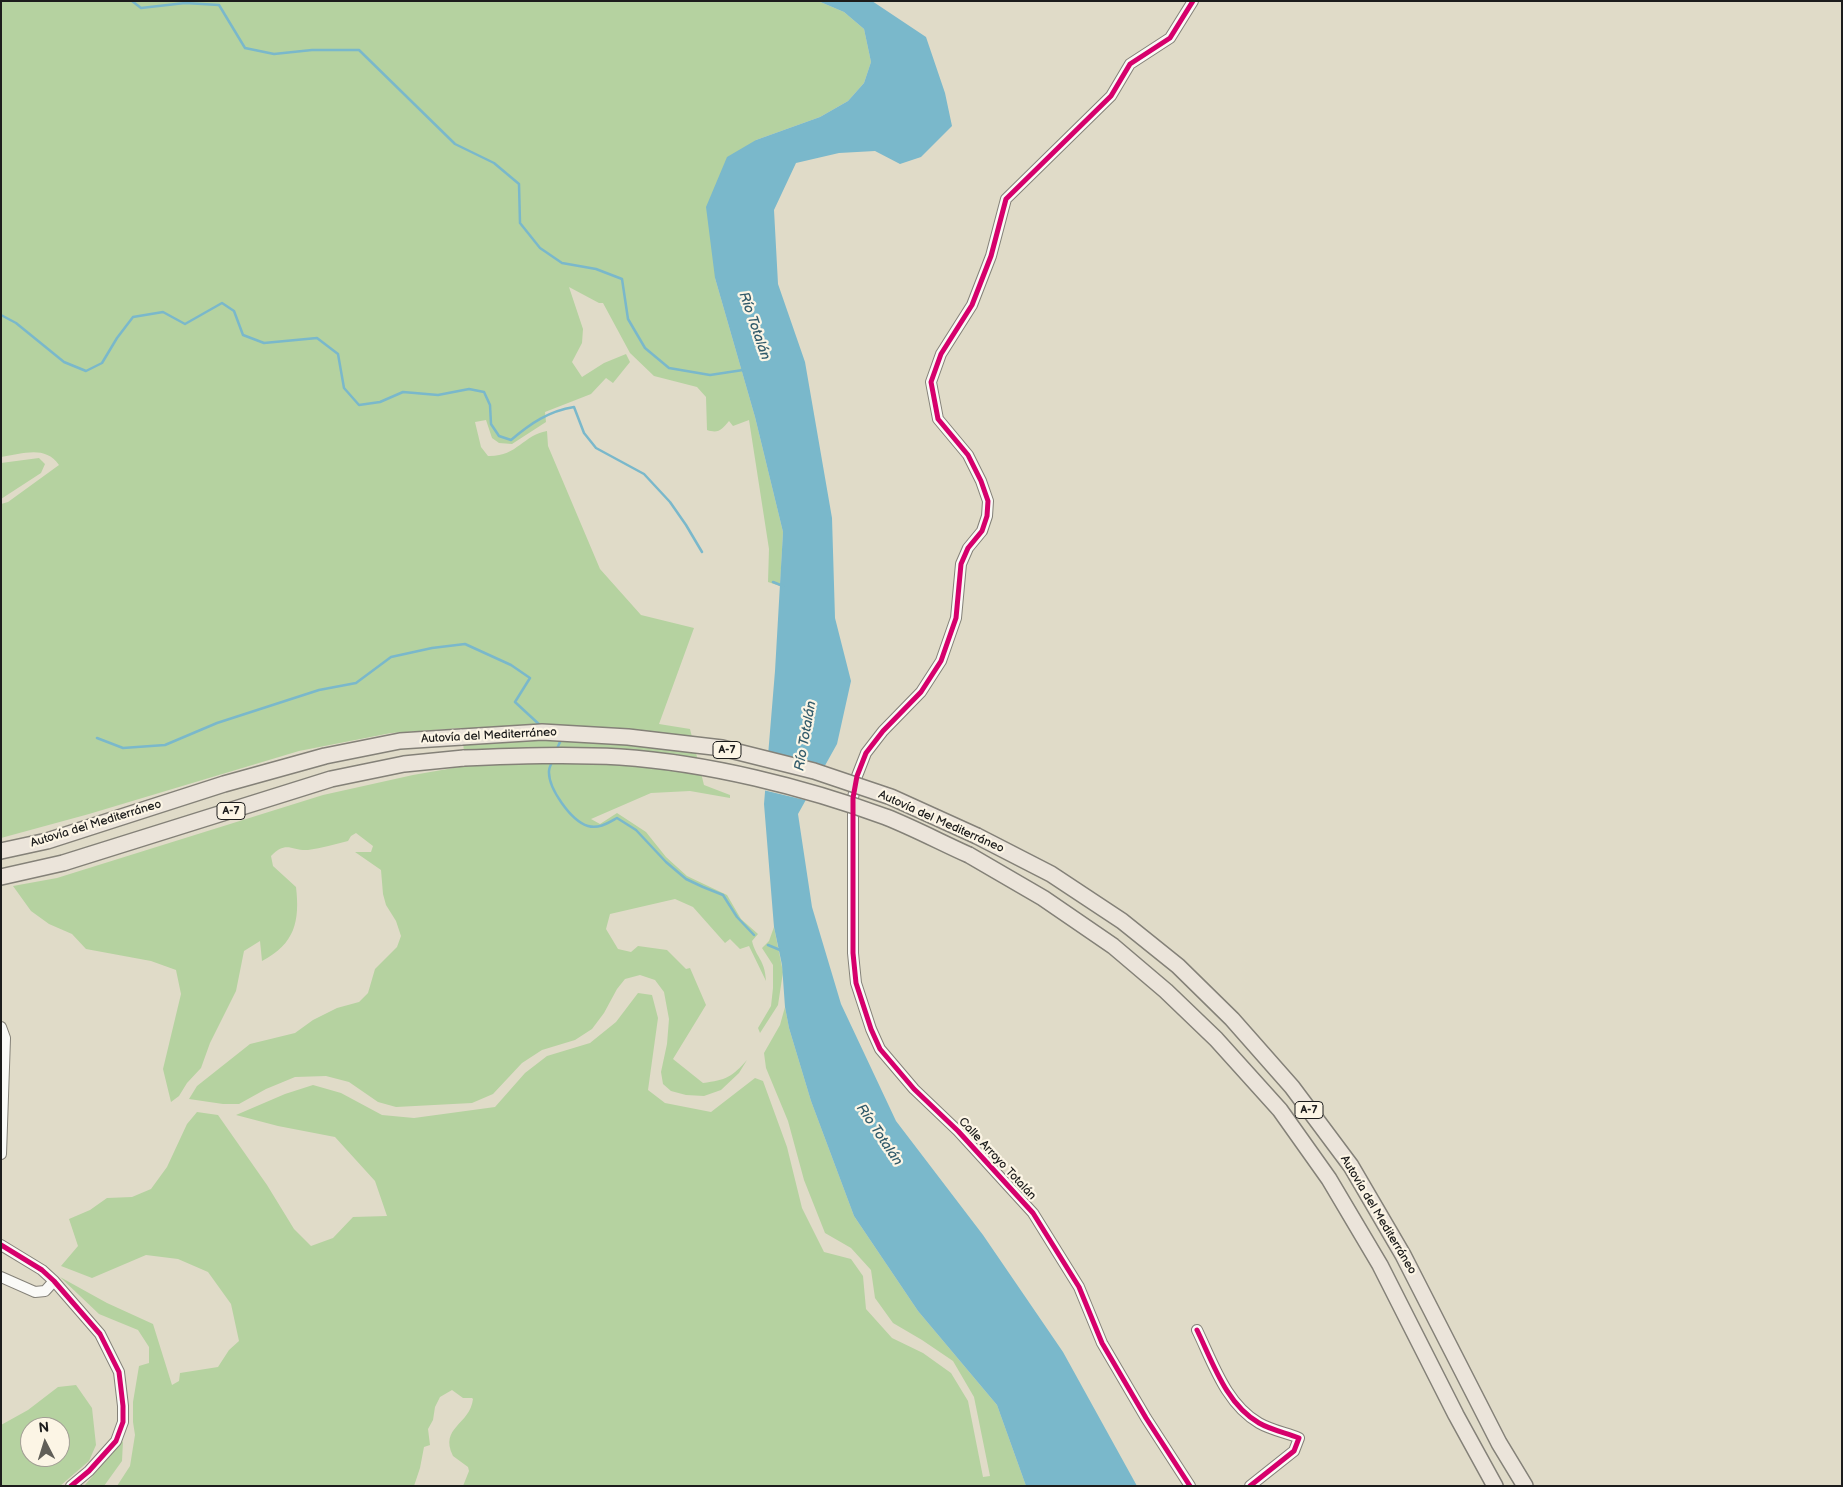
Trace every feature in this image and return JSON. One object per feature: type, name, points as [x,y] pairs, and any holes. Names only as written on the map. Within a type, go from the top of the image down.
[{"type":"highway","name":"Autovía del Mediterráneo","points":[[1,851],[47,842],[224,784],[325,756],[400,741],[542,732],[628,737],[722,748],[814,772],[891,798],[978,836],[1050,874],[1122,921],[1178,966],[1232,1019],[1292,1087],[1351,1166],[1399,1247],[1499,1443],[1525,1486]]},
{"type":"highway","name":"Autovía del Mediterráneo","points":[[1,877],[63,863],[331,779],[404,764],[464,758],[542,754],[622,757],[714,769],[808,792],[887,818],[969,856],[1043,898],[1113,946],[1166,991],[1208,1032],[1280,1110],[1329,1179],[1380,1265],[1456,1415],[1496,1486]]},
{"type":"street","name":"Calle Arroyo Totalán","points":[[1190,1486],[1146,1418],[1102,1343],[1079,1287],[1033,1212],[958,1132],[914,1089],[880,1049],[871,1029],[856,983],[852,953],[853,798],[857,776],[866,753],[883,731],[921,692],[941,661],[956,618],[961,564],[968,548],[982,530],[987,516],[988,501],[981,481],[968,455],[938,419],[931,382],[940,354],[972,305],[991,256],[1006,199],[1111,96],[1130,64],[1170,38],[1194,1]]},
{"type":"street","points":[[1,1027],[5,1038],[2,1154]]},
{"type":"street","points":[[1,1245],[42,1270],[54,1281],[100,1334],[119,1372],[123,1400],[123,1422],[116,1441],[101,1460],[71,1486]]},
{"type":"street","points":[[1,1277],[36,1292],[45,1291],[54,1281]]},
{"type":"street","points":[[1197,1330],[1237,1406],[1260,1423],[1300,1438],[1294,1451],[1250,1486]]},
{"type":"green space","points":[[1,1],[818,1],[844,12],[864,29],[871,62],[864,83],[848,101],[820,117],[756,140],[715,278],[755,417],[783,532],[780,586],[768,582],[769,549],[749,420],[733,426],[729,421],[717,431],[707,430],[706,397],[697,387],[654,376],[630,353],[603,303],[599,303],[569,287],[583,329],[582,343],[572,362],[582,377],[604,363],[626,354],[630,362],[613,383],[606,378],[591,394],[545,412],[546,422],[512,444],[499,443],[492,438],[486,420],[475,422],[481,447],[488,456],[506,453],[539,433],[547,431],[548,446],[600,569],[641,615],[694,628],[659,724],[690,729],[704,785],[730,795],[730,798],[690,791],[651,793],[591,819],[600,824],[617,813],[646,832],[666,857],[687,876],[727,895],[741,919],[758,934],[752,941],[764,968],[766,981],[749,946],[740,949],[730,939],[725,943],[693,907],[675,899],[610,914],[606,929],[618,949],[631,952],[638,946],[667,950],[686,969],[690,968],[706,1005],[673,1059],[703,1083],[728,1077],[747,1060],[739,1073],[721,1090],[704,1096],[686,1095],[671,1091],[663,1084],[661,1072],[667,1044],[669,1019],[664,992],[655,980],[640,975],[625,979],[592,1029],[575,1040],[542,1050],[522,1063],[493,1094],[472,1103],[396,1107],[378,1102],[349,1082],[326,1076],[295,1077],[266,1089],[239,1104],[223,1104],[189,1099],[197,1086],[250,1044],[295,1033],[313,1020],[337,1008],[359,1002],[368,993],[375,969],[397,947],[401,936],[396,921],[386,905],[381,870],[355,852],[371,852],[373,846],[356,833],[348,841],[308,850],[285,847],[276,851],[271,856],[273,866],[296,887],[297,911],[293,930],[282,947],[262,961],[260,941],[244,951],[236,991],[210,1043],[201,1068],[187,1083],[179,1096],[171,1102],[163,1069],[181,994],[176,970],[151,961],[86,949],[72,934],[49,924],[31,911],[13,886],[57,878],[323,795],[413,775],[465,766],[462,728],[391,733],[299,751],[89,814],[1,838],[1,504],[8,502],[59,465],[47,455],[33,452],[1,457]]},
{"type":"green space","points":[[39,458],[45,464],[41,473],[1,499],[1,463]]},
{"type":"green space","points":[[774,927],[783,972],[778,1005],[760,1033],[758,1028],[771,1006],[773,988],[773,965],[762,948],[769,941]]},
{"type":"green space","points":[[638,993],[652,995],[658,1018],[648,1090],[665,1103],[711,1112],[755,1078],[763,1081],[787,1147],[802,1208],[824,1252],[851,1259],[863,1276],[866,1309],[892,1338],[923,1353],[951,1373],[968,1401],[983,1477],[990,1476],[974,1397],[953,1361],[893,1323],[875,1298],[871,1270],[851,1248],[825,1233],[804,1180],[788,1121],[766,1068],[764,1053],[780,1025],[785,1007],[789,1028],[811,1101],[854,1216],[918,1311],[997,1405],[1026,1486],[463,1486],[469,1471],[468,1467],[453,1456],[450,1439],[452,1432],[467,1415],[473,1399],[463,1398],[452,1390],[440,1397],[435,1407],[433,1420],[428,1429],[430,1445],[424,1447],[414,1486],[117,1486],[130,1466],[135,1435],[133,1402],[139,1366],[149,1363],[149,1347],[138,1330],[99,1314],[60,1277],[107,1303],[153,1324],[172,1385],[179,1381],[180,1373],[218,1367],[229,1350],[239,1341],[231,1304],[208,1272],[178,1259],[146,1255],[92,1278],[61,1266],[78,1246],[69,1219],[90,1210],[107,1198],[132,1197],[151,1189],[167,1167],[187,1124],[197,1112],[218,1115],[267,1185],[294,1229],[311,1246],[333,1238],[353,1217],[387,1216],[375,1181],[335,1137],[278,1126],[236,1115],[285,1094],[313,1085],[341,1093],[382,1115],[414,1118],[495,1107],[525,1073],[547,1056],[590,1043],[616,1022]]},
{"type":"green space","points":[[76,1385],[92,1408],[96,1445],[89,1461],[60,1486],[1,1486],[1,1425],[28,1410],[58,1387]]},
{"type":"green space","points":[[123,1441],[122,1461],[104,1486],[84,1486]]},
{"type":"water","name":"Río Totalán","points":[[818,1],[872,1],[926,37],[945,93],[952,126],[921,157],[900,164],[875,151],[839,153],[796,163],[774,210],[778,284],[805,362],[832,518],[835,618],[851,681],[837,744],[798,814],[812,907],[841,1004],[896,1121],[983,1235],[1063,1352],[1137,1486],[1026,1486],[997,1405],[918,1311],[854,1216],[811,1101],[789,1028],[785,1007],[782,965],[774,927],[764,804],[775,671],[783,532],[755,417],[715,278],[706,207],[727,157],[756,140],[820,117],[848,101],[864,83],[871,62],[864,29],[844,12]]},
{"type":"pier","points":[[766,752],[827,768],[809,801],[763,790]]},
{"type":"waterway","points":[[132,1],[141,8],[185,3],[219,5],[245,48],[274,54],[312,50],[359,50],[455,144],[494,163],[519,184],[520,223],[540,248],[562,263],[596,269],[622,279],[628,319],[645,348],[669,368],[710,375],[743,370]]},
{"type":"waterway","points":[[1,315],[16,323],[64,362],[86,371],[102,363],[117,338],[133,317],[163,312],[185,324],[222,303],[234,311],[243,335],[264,343],[317,338],[338,354],[344,388],[359,405],[380,402],[403,392],[438,395],[469,389],[484,392],[490,405],[491,424],[499,436],[511,440],[526,428],[556,411],[574,407],[584,433],[596,448],[644,474],[670,502],[702,552]]},
{"type":"waterway","points":[[773,582],[783,586]]},
{"type":"waterway","points":[[97,738],[123,748],[165,745],[217,723],[319,690],[356,683],[391,657],[432,648],[465,644],[511,665],[530,678],[515,702],[542,727]]},
{"type":"waterway","points":[[556,739],[560,742],[556,751]]},
{"type":"waterway","points":[[553,760],[549,771],[552,786],[556,795],[575,818],[581,823],[592,827],[603,825],[617,818],[636,830],[666,862],[686,879],[723,895],[737,917],[754,935]]},
{"type":"waterway","points":[[768,945],[780,950]]},
{"type":"cycle path","points":[[1190,1486],[1146,1418],[1102,1343],[1079,1287],[1033,1213],[958,1131],[914,1089],[880,1049],[871,1029],[856,983],[853,953],[853,798],[857,776],[866,753],[883,731],[921,692],[941,661],[956,618],[961,564],[968,548],[982,531],[987,516],[988,501],[981,481],[968,455],[938,419],[931,382],[941,354],[972,305],[991,256],[1006,199],[1111,96],[1130,64],[1170,38],[1193,1]]},
{"type":"cycle path","points":[[1,1245],[42,1270],[54,1281],[100,1334],[119,1372],[123,1422],[116,1441],[89,1471],[71,1486]]},
{"type":"cycle path","points":[[1197,1330],[1222,1382],[1238,1405],[1259,1423],[1299,1438],[1294,1451],[1250,1486]]}]
